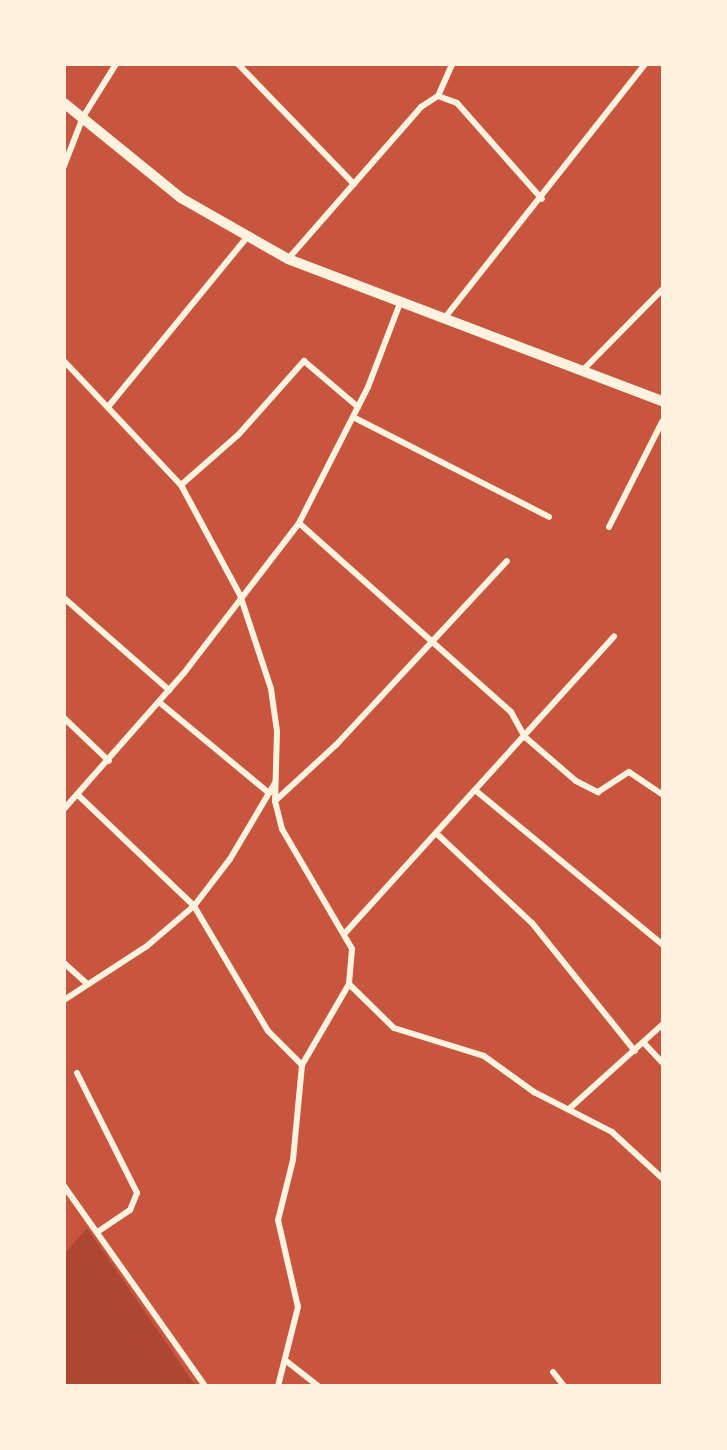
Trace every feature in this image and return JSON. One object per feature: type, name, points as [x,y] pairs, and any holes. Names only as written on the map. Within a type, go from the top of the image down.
[{"type":"street","points":[[64,166],[83,117],[116,64]]},
{"type":"street","points":[[238,64],[354,184]]},
{"type":"street","points":[[288,259],[421,107],[438,96],[452,64]]},
{"type":"street","points":[[443,320],[542,199],[645,64]]},
{"type":"street","points":[[438,96],[457,103],[542,199]]},
{"type":"street","points":[[64,103],[181,198],[288,259],[399,306],[584,369],[663,400]]},
{"type":"street","points":[[108,407],[248,236]]},
{"type":"street","points":[[584,369],[663,290]]},
{"type":"street","points":[[64,809],[109,761],[169,690],[240,595],[298,523],[358,407],[399,306]]},
{"type":"street","points":[[64,361],[181,485],[240,595],[271,689],[275,801],[291,847],[346,932],[354,962],[349,984],[302,1065],[294,1148],[278,1220],[297,1291],[297,1320],[278,1386]]},
{"type":"street","points":[[181,485],[239,434],[304,361],[358,407]]},
{"type":"street","points":[[353,417],[549,517]]},
{"type":"street","points":[[609,527],[663,423]]},
{"type":"street","points":[[298,523],[511,712],[525,737],[585,787],[598,792],[629,772],[663,794]]},
{"type":"street","points":[[275,801],[432,642],[507,561]]},
{"type":"street","points":[[64,598],[169,690]]},
{"type":"street","points":[[346,932],[525,737],[614,636]]},
{"type":"street","points":[[159,702],[269,793]]},
{"type":"street","points":[[64,718],[109,761]]},
{"type":"street","points":[[64,1000],[162,936],[194,906],[230,860],[275,781]]},
{"type":"street","points":[[475,790],[663,944]]},
{"type":"street","points":[[78,795],[194,906],[268,1031],[302,1065]]},
{"type":"street","points":[[436,832],[532,923],[635,1051]]},
{"type":"street","points":[[64,963],[87,984]]},
{"type":"street","points":[[349,984],[394,1028],[476,1051],[534,1092],[570,1108],[612,1132],[663,1178]]},
{"type":"street","points":[[570,1108],[663,1025]]},
{"type":"street","points":[[644,1042],[663,1062]]},
{"type":"street","points":[[77,1073],[137,1193],[130,1210],[100,1230]]},
{"type":"street","points":[[64,1186],[100,1230],[205,1386]]},
{"type":"street","points":[[285,1360],[318,1386]]},
{"type":"street","points":[[553,1372],[564,1386]]},
{"type":"shaded area","points":[[87,1228],[195,1385],[65,1385],[65,1253]]}]
